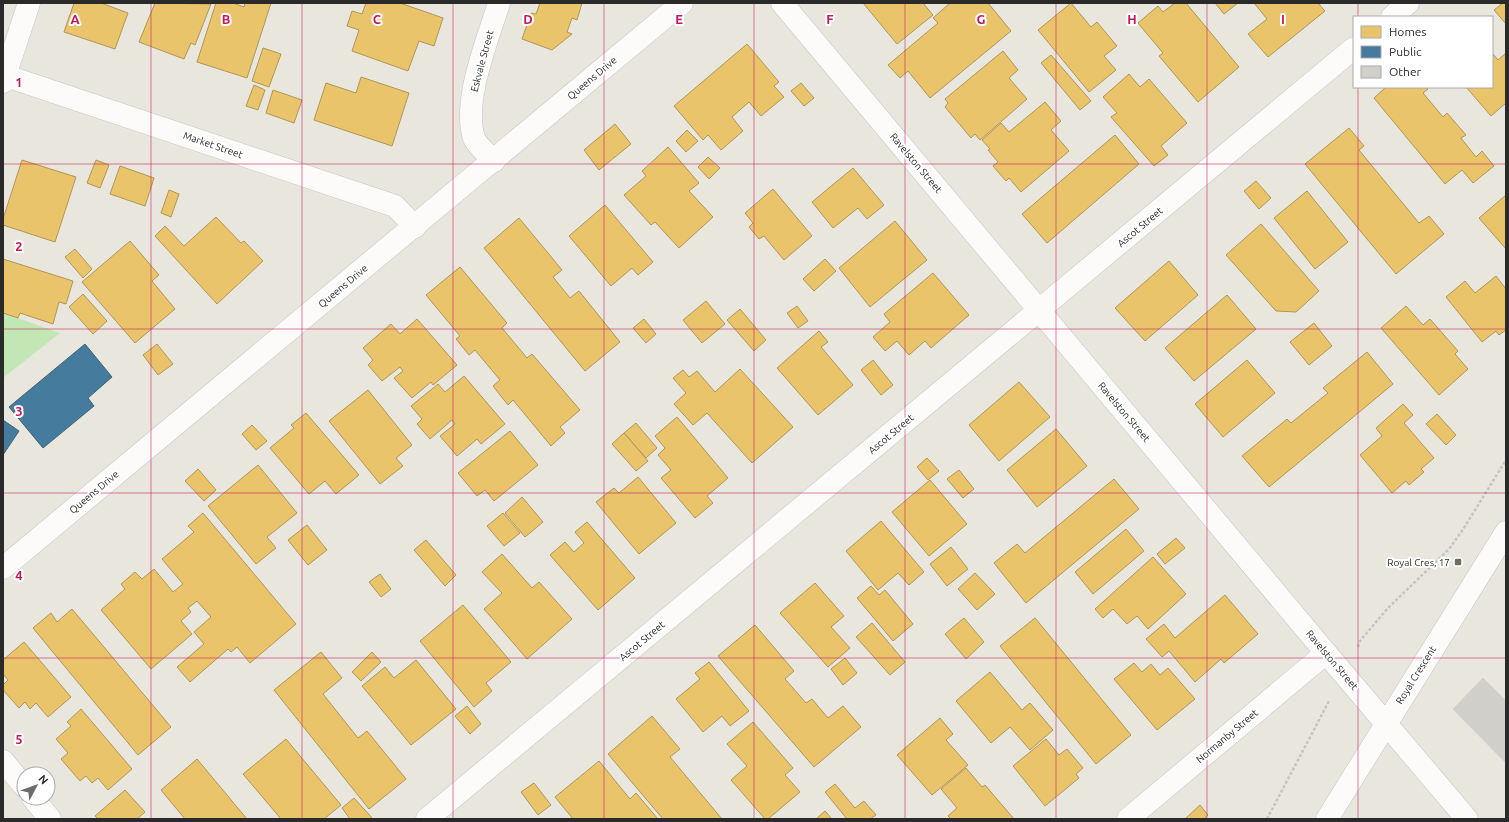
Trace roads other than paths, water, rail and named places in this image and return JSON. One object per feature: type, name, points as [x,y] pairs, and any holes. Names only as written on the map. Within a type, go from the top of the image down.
[{"type":"street","points":[[4,78],[29,3]]},
{"type":"street","name":"Eskvale Street","points":[[494,161],[474,139],[471,120],[472,103],[479,66],[499,3]]},
{"type":"street","name":"Queens Drive","points":[[3,568],[415,227],[682,3]]},
{"type":"street","name":"Ravelston Street","points":[[782,3],[1326,653],[1467,819]]},
{"type":"street","points":[[1393,16],[1408,3]]},
{"type":"street","name":"Ascot Street","points":[[427,819],[1353,49]]},
{"type":"street","name":"Market Street","points":[[4,78],[395,206],[415,227]]},
{"type":"street","name":"Royal Crescent","points":[[1327,819],[1506,532]]},
{"type":"street","name":"Normanby Street","points":[[1128,819],[1326,653]]},
{"type":"street","points":[[3,761],[16,776]]},
{"type":"street","points":[[39,806],[50,819]]},
{"type":"place","name":"Royal Cres, 17","points":[[1458,562]]}]
